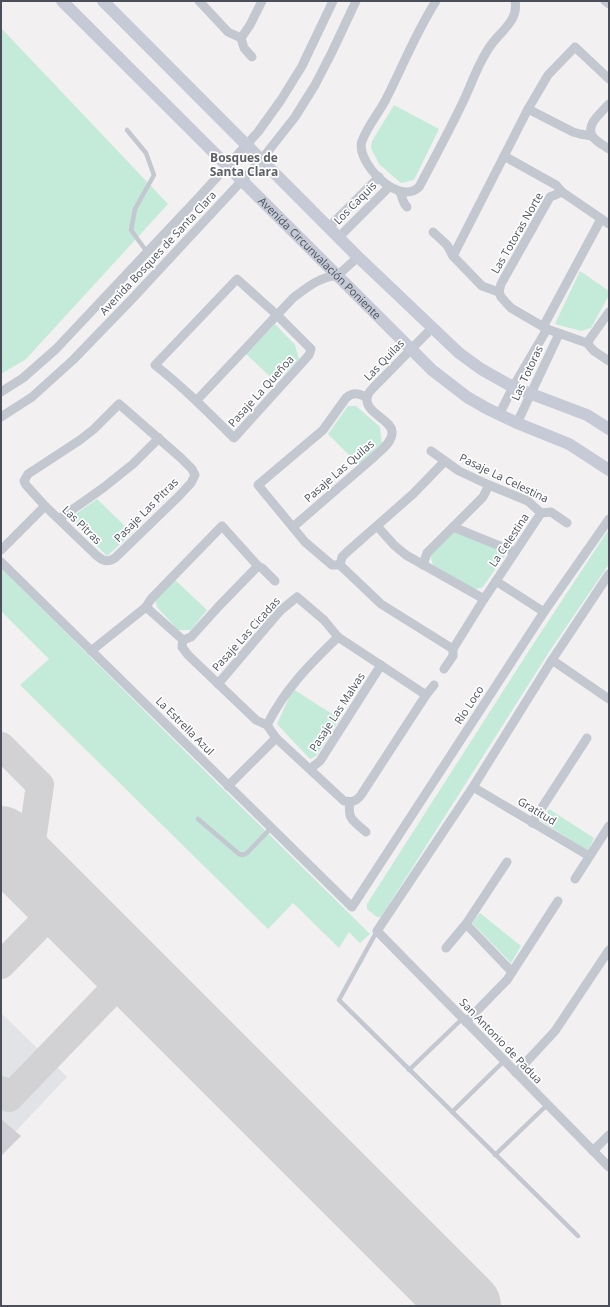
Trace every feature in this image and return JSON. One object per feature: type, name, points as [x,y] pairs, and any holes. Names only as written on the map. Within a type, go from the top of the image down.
[{"type":"street","name":"Avenida Circunvalación Poniente","points":[[62,1],[410,350],[432,370],[451,386],[499,415],[569,444],[609,470]]},
{"type":"street","points":[[103,1],[358,257],[464,357],[480,369],[513,387],[587,415],[609,429]]},
{"type":"street","points":[[199,1],[228,32],[241,38],[244,48],[252,57]]},
{"type":"street","points":[[241,38],[250,25],[262,1]]},
{"type":"street","name":"Avenida Bosques de Santa Clara","points":[[1,392],[23,378],[56,349],[247,145],[267,120],[291,85],[302,66],[333,1]]},
{"type":"street","name":"Avenida Bosques de Santa Clara","points":[[1,417],[32,397],[73,360],[262,160],[295,117],[315,84],[356,1]]},
{"type":"street","points":[[436,1],[384,103],[362,142],[361,150],[364,157],[379,177],[389,187],[400,192],[414,191],[419,187],[461,108],[482,60],[491,45],[513,18],[516,10],[515,1]]},
{"type":"street","points":[[605,1],[609,4]]},
{"type":"street","points":[[453,256],[528,109],[548,75],[575,47],[609,79]]},
{"type":"street","points":[[592,136],[591,127],[593,122],[609,104]]},
{"type":"street","points":[[528,109],[574,132],[592,136],[609,149]]},
{"type":"street","points":[[499,415],[545,328],[605,221],[562,192],[556,185],[504,156]]},
{"type":"street","name":"Los Caquis","points":[[329,227],[379,177]]},
{"type":"street","name":"Los Caquis","points":[[339,237],[389,187]]},
{"type":"street","points":[[400,192],[407,207]]},
{"type":"street","name":"Las Totoras Norte","points":[[499,292],[501,284],[550,197],[562,192]]},
{"type":"street","points":[[433,232],[447,245],[453,256],[482,286],[499,292],[501,297],[511,308],[545,328],[587,343],[594,351],[609,361]]},
{"type":"street","points":[[196,400],[293,298],[329,276],[337,276],[358,257]]},
{"type":"street","name":"Pasaje La Queñoa","points":[[237,279],[277,315],[311,349],[309,355],[234,438],[196,400],[155,365],[237,279]]},
{"type":"street","points":[[587,343],[609,312]]},
{"type":"street","name":"Las Quilas","points":[[391,428],[370,408],[367,402],[367,397],[374,387],[432,328]]},
{"type":"street","name":"Las Totoras","points":[[517,423],[559,334]]},
{"type":"street","points":[[367,397],[355,393],[346,398],[323,430],[258,486],[312,548],[332,565],[340,565],[381,604],[453,649]]},
{"type":"street","name":"Pasaje Las Pitras","points":[[25,478],[35,468],[80,440],[94,429],[119,404],[189,465],[195,473],[194,478],[179,496],[115,558],[110,561],[103,560]]},
{"type":"street","name":"Pasaje Las Quilas","points":[[294,527],[383,449],[393,433],[391,428]]},
{"type":"street","points":[[59,519],[133,464],[159,438]]},
{"type":"street","name":"Pasaje La Celestina","points":[[431,451],[459,471],[528,501],[541,513],[551,512],[567,523]]},
{"type":"street","points":[[340,565],[344,555],[413,494],[445,461]]},
{"type":"street","name":"Las Pitras","points":[[25,478],[24,481],[26,485],[45,506],[103,560]]},
{"type":"street","points":[[423,565],[427,553],[483,497],[489,485]]},
{"type":"street","name":"Las Pitras","points":[[1,550],[45,506]]},
{"type":"street","name":"La Celestina","points":[[484,599],[541,513]]},
{"type":"street","name":"Río Loco","points":[[352,907],[544,612],[609,519]]},
{"type":"street","points":[[91,651],[146,607],[151,599],[222,526],[258,566],[275,581]]},
{"type":"street","points":[[377,526],[394,545],[406,555],[484,599],[453,649],[453,656],[444,669]]},
{"type":"street","points":[[453,527],[515,552]]},
{"type":"street","name":"La Estrella Azul","points":[[1,562],[352,907]]},
{"type":"street","points":[[146,607],[183,640],[191,637],[258,566]]},
{"type":"street","points":[[377,932],[473,787],[552,660],[609,574]]},
{"type":"street","name":"La Celestina","points":[[496,581],[544,612]]},
{"type":"street","name":"Pasaje Las Cicadas","points":[[218,684],[280,611],[297,597],[324,620],[338,637],[426,695]]},
{"type":"street","points":[[338,637],[304,670],[279,703],[267,725],[276,738],[344,801],[350,802],[357,800],[361,795],[434,685]]},
{"type":"street","name":"Pasaje Las Cicadas","points":[[183,640],[182,647],[205,672],[256,720],[267,725]]},
{"type":"street","points":[[552,660],[609,698]]},
{"type":"street","name":"Pasaje Las Malvas","points":[[310,769],[320,761],[381,665]]},
{"type":"street","points":[[228,786],[276,738]]},
{"type":"street","points":[[532,823],[587,738]]},
{"type":"street","name":"Gratitud","points":[[473,787],[589,856]]},
{"type":"street","points":[[350,802],[349,814],[351,818],[366,832]]},
{"type":"street","points":[[575,879],[609,826]]},
{"type":"street","points":[[446,948],[466,924],[507,862]]},
{"type":"street","points":[[464,1020],[503,985],[558,901]]},
{"type":"street","points":[[466,924],[512,972]]},
{"type":"street","name":"San Antonio de Padua","points":[[377,932],[609,1167]]},
{"type":"street","points":[[516,1073],[555,1031],[609,950]]},
{"type":"street","points":[[592,1151],[609,1135]]},
{"type":"lane","points":[[127,130],[146,153],[154,175],[135,209],[131,230],[147,252]]},
{"type":"lane","points":[[198,819],[238,854],[244,855],[247,854],[272,828]]},
{"type":"lane","points":[[377,932],[339,1000],[578,1236]]},
{"type":"lane","points":[[409,1070],[464,1020]]},
{"type":"lane","points":[[452,1112],[504,1061]]},
{"type":"lane","points":[[495,1155],[547,1105]]},
{"type":"shaded area","points":[[1,1013],[67,1077],[15,1132],[1,1119]]},
{"type":"green space","points":[[1,28],[168,204],[26,359],[1,374]]},
{"type":"green space","points":[[394,105],[439,129],[414,180],[401,183],[379,164],[371,148],[372,141]]},
{"type":"green space","points":[[580,271],[609,291],[609,295],[591,328],[581,331],[555,324]]},
{"type":"green space","points":[[275,324],[295,345],[299,359],[276,382],[246,354]]},
{"type":"green space","points":[[348,406],[356,406],[380,427],[382,444],[359,465],[328,434]]},
{"type":"green space","points":[[97,499],[132,533],[107,556],[70,518]]},
{"type":"green space","points":[[609,529],[609,564],[551,649],[381,917],[377,917],[367,909],[367,904],[530,649]]},
{"type":"green space","points":[[453,532],[498,547],[506,554],[482,588],[473,589],[433,565],[430,555]]},
{"type":"green space","points":[[1,568],[370,934],[360,943],[349,932],[339,948],[293,903],[268,929],[20,685],[49,659],[1,611]]},
{"type":"green space","points":[[175,580],[207,610],[191,630],[178,630],[157,607],[155,600]]},
{"type":"green space","points":[[293,689],[340,719],[316,756],[310,759],[277,724]]},
{"type":"green space","points":[[549,809],[594,838],[588,851],[541,821]]},
{"type":"green space","points":[[480,913],[521,946],[511,963],[472,923]]},
{"type":"building","points":[[1,1119],[21,1136],[1,1156]]},
{"type":"taxiway","points":[[1,746],[40,785],[28,868]]},
{"type":"taxiway","points":[[1,965],[45,920],[49,910],[51,892]]},
{"type":"taxiway","points":[[45,920],[54,916],[74,914]]},
{"type":"taxiway","points":[[1,1090],[9,1098],[116,987],[120,974],[119,960]]},
{"type":"taxiway","points":[[116,987],[124,984],[144,984]]},
{"type":"runway","points":[[1,841],[466,1306]]},
{"type":"district","name":"Bosques de Santa Clara","points":[[244,165]]}]
